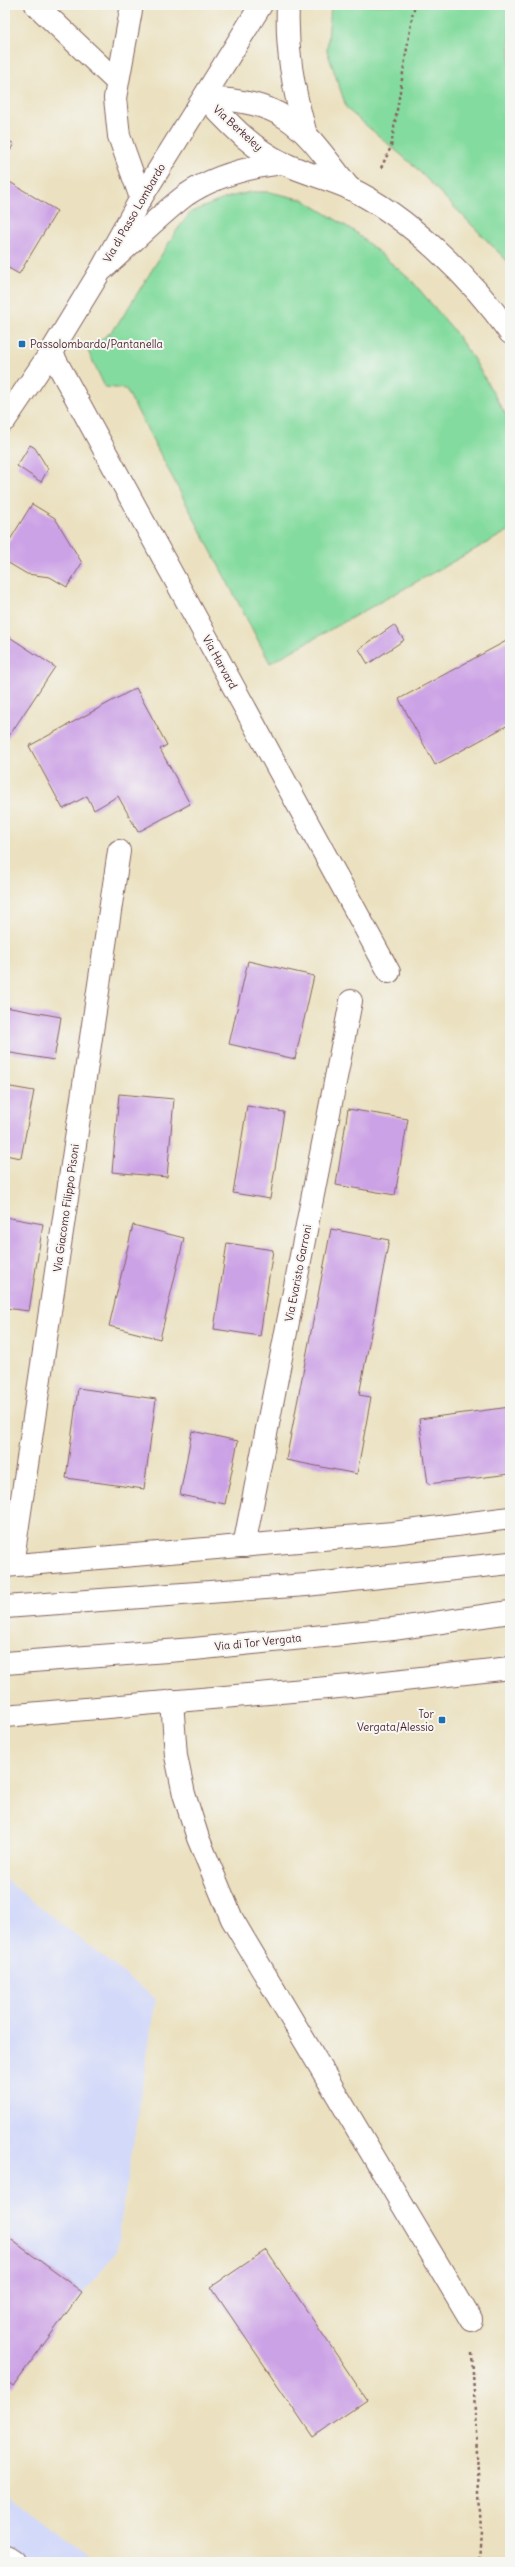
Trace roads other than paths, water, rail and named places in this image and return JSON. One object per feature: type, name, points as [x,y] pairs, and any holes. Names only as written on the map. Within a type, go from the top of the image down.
[{"type":"street","points":[[36,5],[116,81]]},
{"type":"street","points":[[132,5],[116,81],[116,110],[120,136],[141,198]]},
{"type":"street","name":"Via di Passo Lombardo","points":[[5,420],[51,352],[101,270],[141,198],[205,98],[261,5]]},
{"type":"street","points":[[288,5],[287,41],[290,68],[305,130]]},
{"type":"street","name":"Via Berkeley","points":[[205,98],[240,100],[272,109],[305,130],[358,193]]},
{"type":"street","name":"Via Berkeley","points":[[205,98],[249,141],[282,162],[358,193],[412,230],[437,251],[478,292],[510,333]]},
{"type":"street","name":"Via Berkeley","points":[[101,270],[186,195],[233,173],[256,166],[282,162]]},
{"type":"street","name":"Via Harvard","points":[[51,352],[389,972]]},
{"type":"street","name":"Via Giacomo Filippo Pisoni","points":[[9,1566],[119,850]]},
{"type":"street","name":"Via Evaristo Garroni","points":[[244,1546],[351,1001]]},
{"type":"street","points":[[9,1566],[392,1533],[510,1518]]},
{"type":"street","points":[[5,1607],[306,1585],[510,1563]]},
{"type":"street","name":"Via di Tor Vergata","points":[[5,1663],[194,1649],[434,1625],[510,1612]]},
{"type":"street","points":[[5,1716],[357,1685],[510,1668]]},
{"type":"street","points":[[172,1701],[176,1756],[184,1794],[198,1838],[232,1919],[471,2320]]},
{"type":"street","points":[[5,2556],[14,2562]]},
{"type":"place","name":"Passolombardo/Pantanella","points":[[22,344]]},
{"type":"place","name":"Tor Vergata/Alessio","points":[[442,1720]]}]
